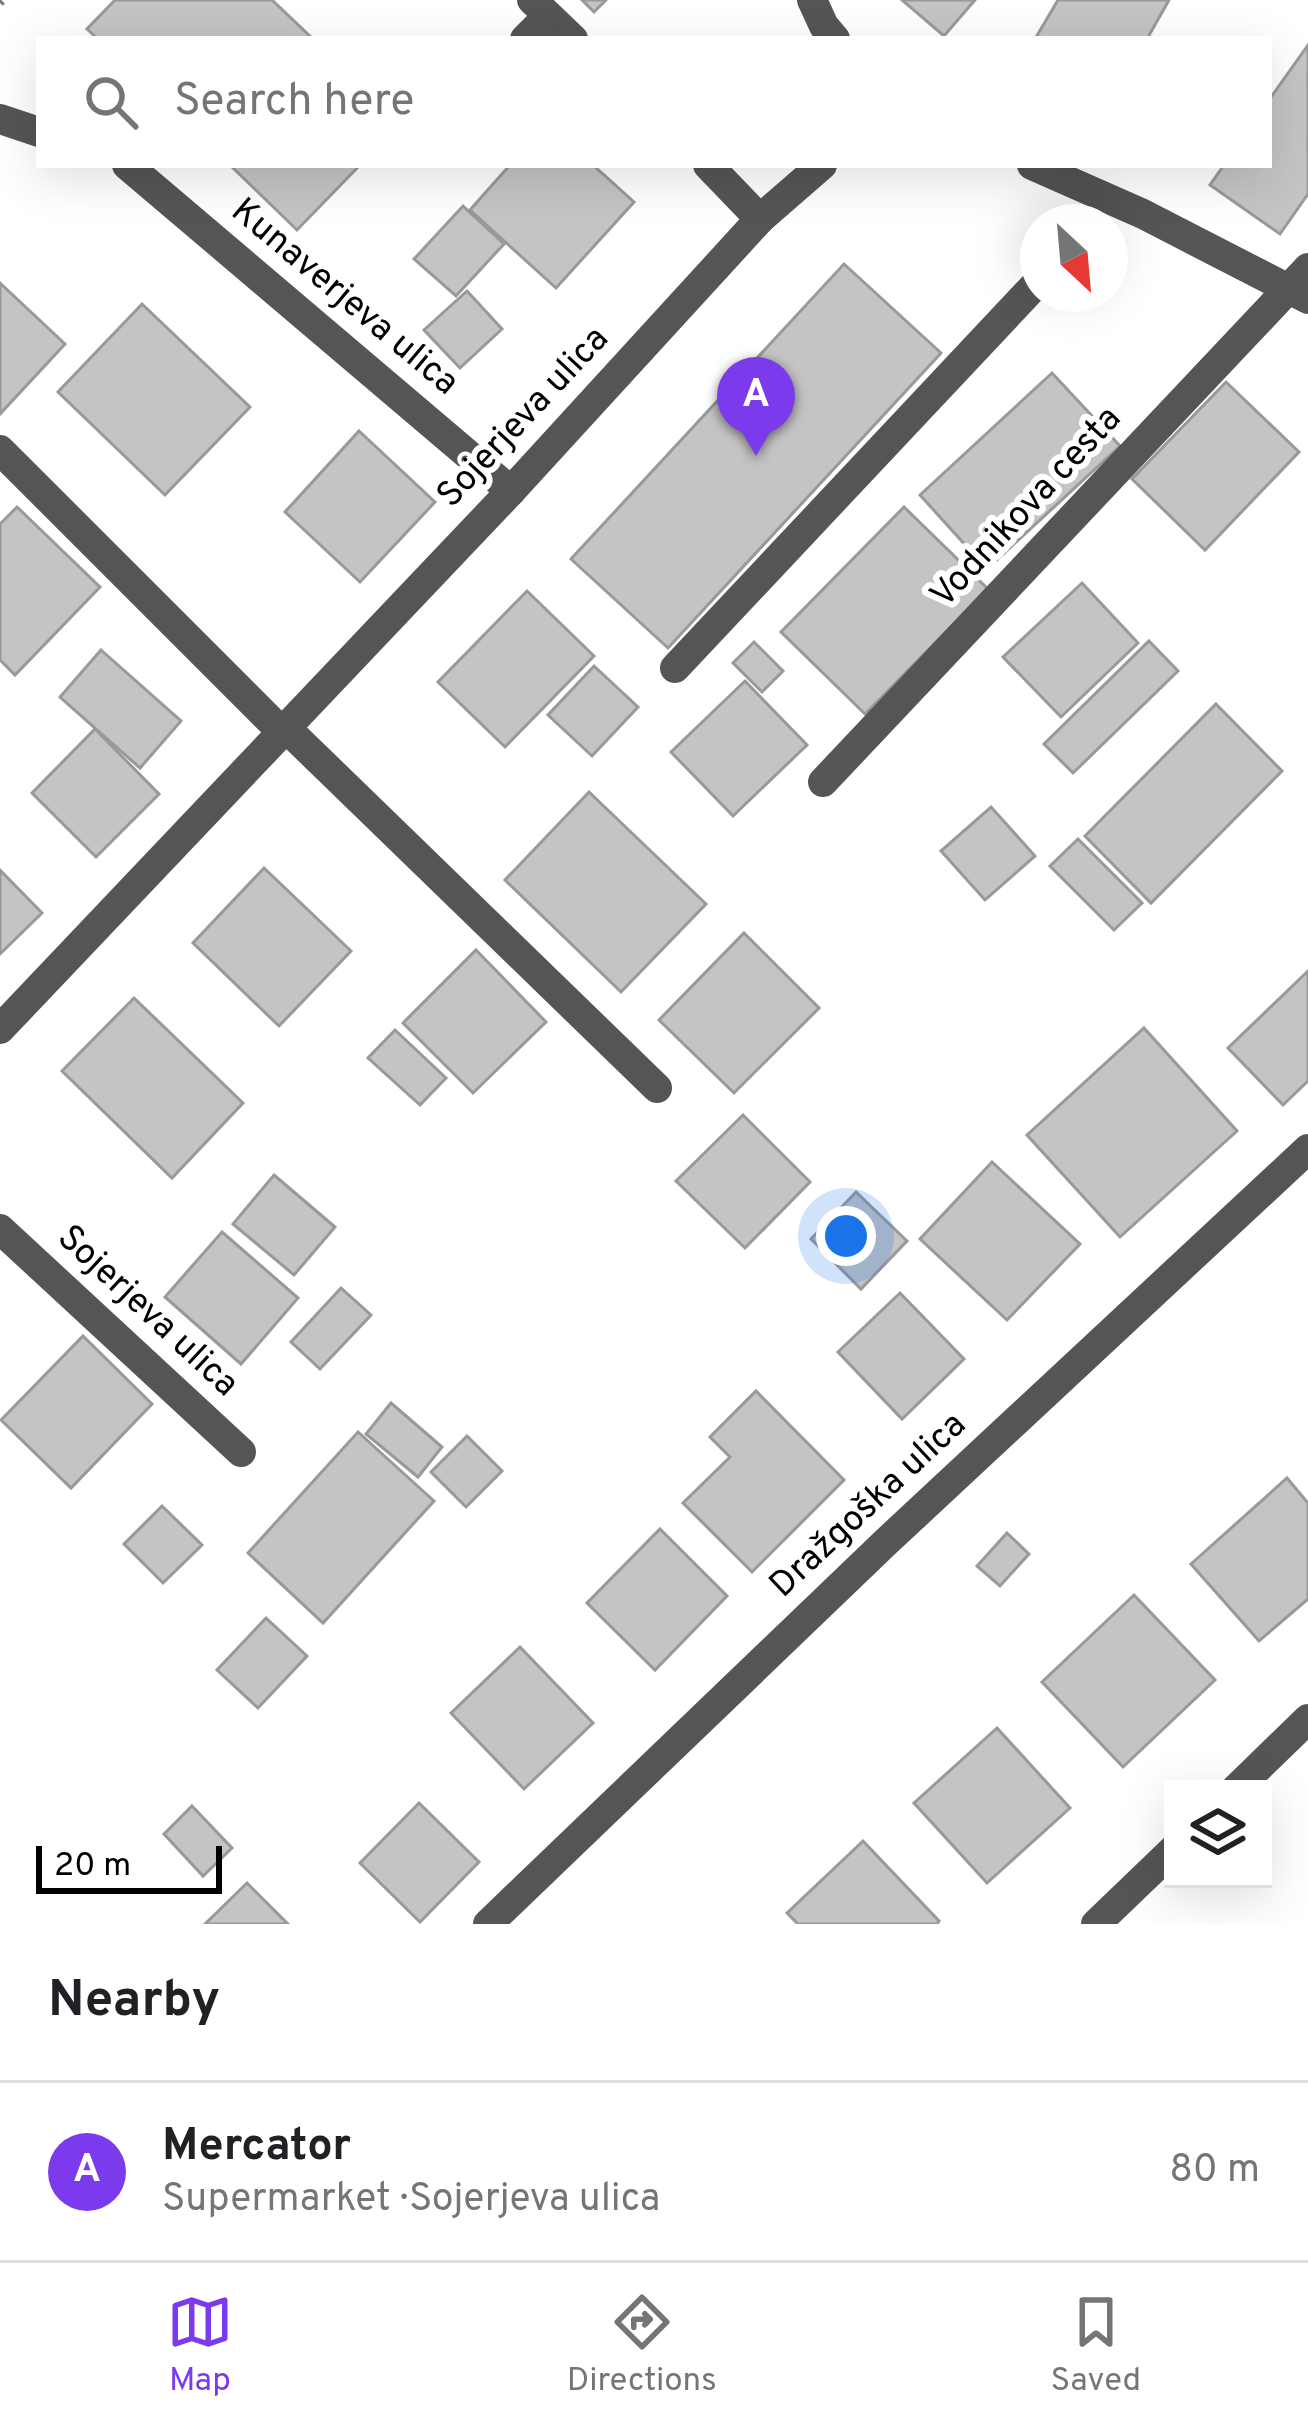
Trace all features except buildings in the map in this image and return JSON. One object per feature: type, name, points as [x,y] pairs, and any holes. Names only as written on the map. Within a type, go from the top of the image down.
[{"type":"street","points":[[812,0],[832,36]]},
{"type":"street","points":[[526,36],[540,8],[569,36]]},
{"type":"street","points":[[0,119],[36,131]]},
{"type":"street","name":"Kunaverjeva ulica","points":[[131,168],[511,491]]},
{"type":"street","points":[[711,168],[760,219]]},
{"type":"street","name":"Sojerjeva ulica","points":[[0,1029],[511,491],[760,219],[819,168]]},
{"type":"street","name":"Vodnikova cesta","points":[[1036,168],[1085,204]]},
{"type":"street","name":"Vodnikova cesta","points":[[823,782],[1301,285],[1128,222]]},
{"type":"street","points":[[675,668],[1020,301]]},
{"type":"street","points":[[0,450],[657,1088]]},
{"type":"street","name":"Dražgoška ulica","points":[[488,1924],[886,1542],[1308,1149]]},
{"type":"street","name":"Sojerjeva ulica","points":[[0,1229],[241,1452]]},
{"type":"street","points":[[1245,1780],[1308,1719]]},
{"type":"street","points":[[1096,1924],[1164,1859]]},
{"type":"place","name":"Mercator","points":[[756,456]]}]
